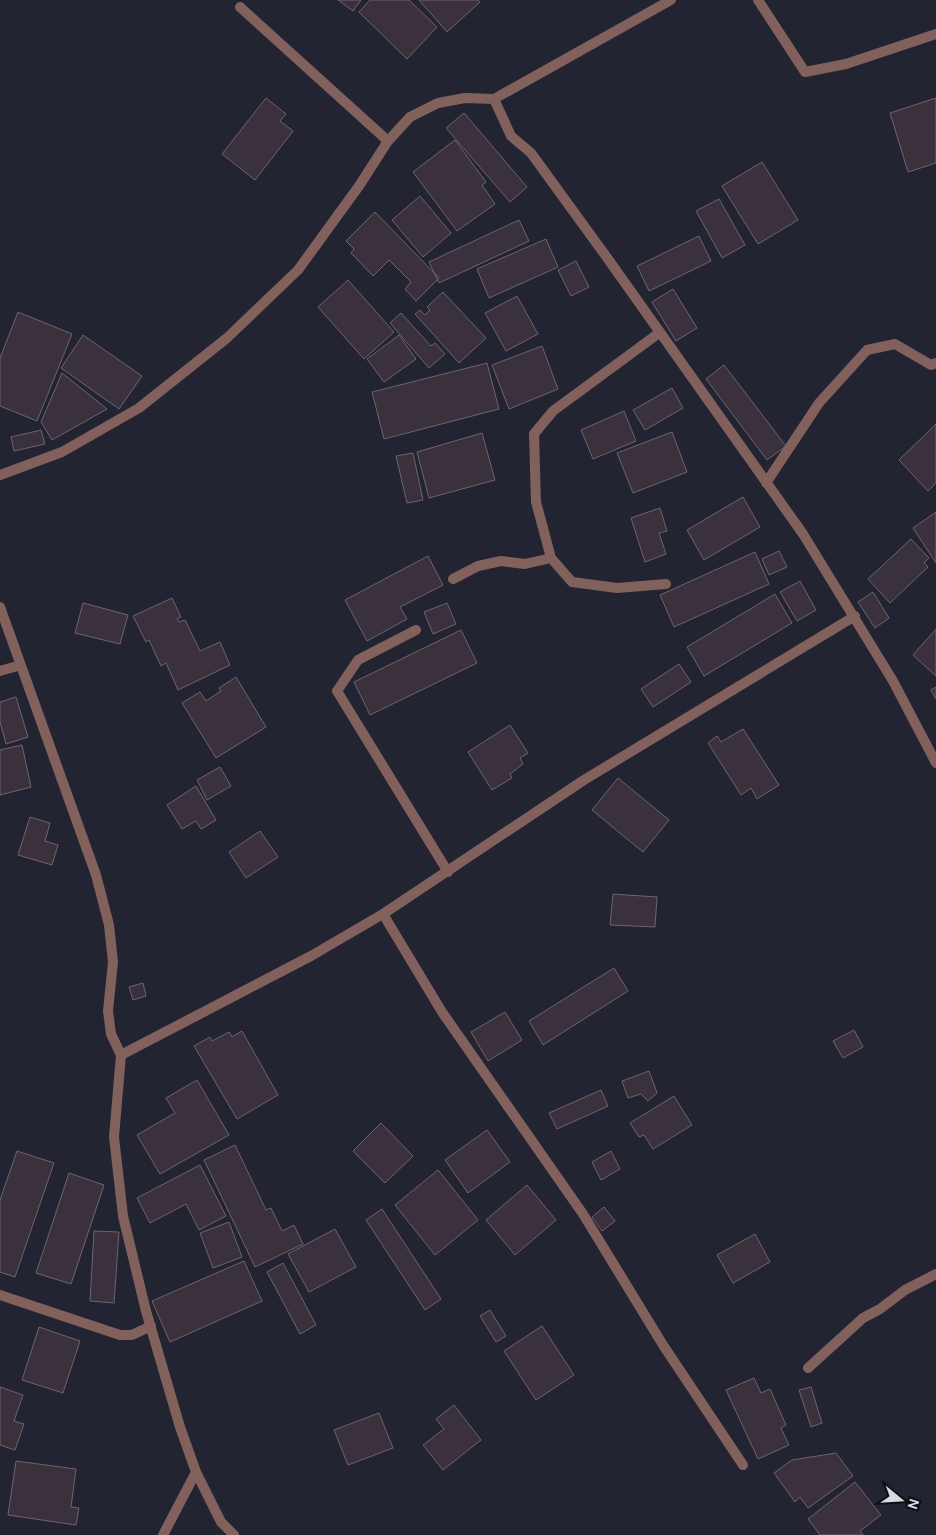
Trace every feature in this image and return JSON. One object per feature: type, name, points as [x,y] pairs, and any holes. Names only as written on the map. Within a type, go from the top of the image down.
[{"type":"street","points":[[0,475],[62,452],[139,408],[228,338],[298,270],[359,186],[388,141],[410,117],[438,103],[465,98],[494,99],[671,0]]},
{"type":"street","points":[[758,0],[805,72],[846,64],[936,34]]},
{"type":"street","points":[[240,7],[388,141]]},
{"type":"street","points":[[494,99],[512,136],[531,153],[803,534],[855,616],[936,763]]},
{"type":"street","points":[[659,333],[553,411],[534,434],[536,502],[551,558],[572,582],[616,588],[666,584]]},
{"type":"street","points":[[766,483],[819,403],[867,350],[895,344],[931,365],[936,363]]},
{"type":"street","points":[[453,579],[478,566],[501,561],[525,564],[551,558]]},
{"type":"street","points":[[0,607],[101,892],[109,925],[113,962],[108,1011],[111,1034],[121,1055],[115,1129],[123,1216],[151,1326],[180,1427],[196,1472],[221,1522],[234,1535]]},
{"type":"street","points":[[121,1055],[311,956],[383,914],[584,780],[855,616]]},
{"type":"street","points":[[416,630],[358,660],[337,691],[448,872]]},
{"type":"street","points":[[0,671],[21,664]]},
{"type":"street","points":[[383,914],[442,1012],[583,1214],[663,1345],[744,1465]]},
{"type":"street","points":[[808,1368],[863,1318],[880,1309],[906,1290],[936,1274]]},
{"type":"street","points":[[0,1295],[120,1335],[132,1335],[151,1326]]},
{"type":"street","points":[[163,1535],[196,1472]]},
{"type":"building","points":[[338,0],[361,0],[353,11]]},
{"type":"building","points":[[370,0],[409,0],[437,27],[407,59],[359,12]]},
{"type":"building","points":[[419,0],[478,0],[480,2],[447,32]]},
{"type":"building","points":[[266,98],[286,114],[280,121],[293,131],[255,180],[222,154]]},
{"type":"building","points":[[936,98],[936,163],[908,172],[890,113]]},
{"type":"building","points":[[464,113],[527,187],[510,202],[446,128]]},
{"type":"building","points":[[455,140],[486,182],[482,185],[495,204],[457,231],[413,172]]},
{"type":"building","points":[[762,162],[798,220],[758,244],[722,186]]},
{"type":"building","points":[[420,196],[451,233],[423,257],[392,220]]},
{"type":"building","points":[[719,199],[745,245],[722,258],[696,211]]},
{"type":"building","points":[[375,212],[439,278],[416,301],[405,289],[411,282],[389,260],[373,276],[351,253],[354,249],[346,241]]},
{"type":"building","points":[[519,220],[529,241],[439,283],[429,262]]},
{"type":"building","points":[[699,236],[711,261],[649,291],[637,266]]},
{"type":"building","points":[[546,239],[558,267],[489,298],[477,269]]},
{"type":"building","points":[[576,261],[589,287],[571,296],[558,270]]},
{"type":"building","points":[[348,280],[394,332],[364,359],[318,307]]},
{"type":"building","points":[[673,289],[697,328],[676,341],[652,302]]},
{"type":"building","points":[[443,292],[486,338],[459,363],[415,314],[420,310],[425,315],[430,310],[427,307]]},
{"type":"building","points":[[517,296],[538,334],[506,351],[485,313]]},
{"type":"building","points":[[18,312],[72,334],[37,421],[0,406],[0,358]]},
{"type":"building","points":[[401,313],[431,346],[435,343],[445,354],[429,368],[390,323]]},
{"type":"building","points":[[83,335],[142,376],[119,409],[61,368]]},
{"type":"building","points":[[399,335],[416,359],[384,382],[367,359]]},
{"type":"building","points":[[542,346],[558,389],[509,409],[492,365]]},
{"type":"building","points":[[487,363],[499,409],[384,439],[372,392]]},
{"type":"building","points":[[724,365],[786,446],[767,460],[706,379]]},
{"type":"building","points":[[62,373],[107,409],[52,440],[41,422]]},
{"type":"building","points":[[672,388],[683,408],[645,430],[633,410]]},
{"type":"building","points":[[624,411],[636,441],[593,459],[581,430]]},
{"type":"building","points":[[936,424],[936,483],[928,491],[899,460]]},
{"type":"building","points":[[41,430],[45,444],[14,451],[11,437]]},
{"type":"building","points":[[672,432],[687,472],[633,493],[617,453]]},
{"type":"building","points":[[482,433],[495,480],[429,498],[417,452]]},
{"type":"building","points":[[413,453],[423,500],[407,503],[396,456]]},
{"type":"building","points":[[743,497],[760,527],[704,560],[687,530]]},
{"type":"building","points":[[660,508],[667,531],[659,533],[666,554],[645,562],[631,518]]},
{"type":"building","points":[[936,512],[936,563],[913,528]]},
{"type":"building","points":[[911,539],[929,558],[924,563],[928,567],[890,603],[868,579]]},
{"type":"building","points":[[779,551],[787,567],[769,575],[762,559]]},
{"type":"building","points":[[755,552],[769,584],[674,627],[660,595]]},
{"type":"building","points":[[428,556],[443,585],[400,607],[407,619],[367,641],[345,600]]},
{"type":"building","points":[[800,581],[816,610],[797,621],[780,592]]},
{"type":"building","points":[[873,592],[889,618],[875,628],[858,602]]},
{"type":"building","points":[[775,594],[792,623],[704,676],[687,647]]},
{"type":"building","points":[[172,598],[181,617],[177,619],[179,622],[185,620],[200,651],[220,642],[230,665],[178,690],[166,663],[161,666],[149,640],[146,642],[133,616]]},
{"type":"building","points":[[83,603],[128,615],[120,644],[75,633]]},
{"type":"building","points":[[447,603],[456,624],[433,634],[424,612]]},
{"type":"building","points":[[936,629],[936,676],[913,655]]},
{"type":"building","points":[[461,630],[477,663],[370,715],[354,682]]},
{"type":"building","points":[[679,664],[691,682],[653,707],[641,689]]},
{"type":"building","points":[[236,677],[266,727],[216,758],[182,703],[200,692],[206,701],[221,691],[219,688]]},
{"type":"building","points":[[936,687],[936,699],[931,690]]},
{"type":"building","points":[[16,697],[28,737],[6,744],[0,722],[0,702]]},
{"type":"building","points":[[510,725],[528,753],[520,758],[523,764],[510,774],[512,778],[492,790],[468,752]]},
{"type":"building","points":[[743,729],[779,785],[757,799],[751,788],[741,795],[708,743],[717,736],[721,742]]},
{"type":"building","points":[[22,745],[31,787],[0,795],[0,750]]},
{"type":"building","points":[[220,767],[231,786],[207,800],[197,780]]},
{"type":"building","points":[[618,778],[669,820],[643,852],[592,810]]},
{"type":"building","points":[[196,786],[216,820],[201,829],[196,821],[182,829],[167,805]]},
{"type":"building","points":[[30,817],[50,823],[45,841],[58,845],[52,865],[18,855]]},
{"type":"building","points":[[260,831],[278,857],[246,878],[229,852]]},
{"type":"building","points":[[613,894],[657,897],[655,927],[610,925]]},
{"type":"building","points":[[614,968],[628,991],[543,1045],[529,1021]]},
{"type":"building","points":[[143,983],[146,996],[133,1000],[129,987]]},
{"type":"building","points":[[505,1012],[522,1040],[488,1061],[471,1032]]},
{"type":"building","points":[[854,1030],[863,1047],[843,1058],[833,1041]]},
{"type":"building","points":[[242,1031],[278,1095],[237,1119],[194,1046],[210,1037],[212,1041],[229,1032],[232,1037]]},
{"type":"building","points":[[649,1071],[657,1093],[648,1101],[641,1094],[628,1098],[622,1081]]},
{"type":"building","points":[[197,1080],[229,1135],[160,1174],[137,1135],[175,1113],[166,1098]]},
{"type":"building","points":[[601,1090],[608,1106],[557,1129],[549,1113]]},
{"type":"building","points":[[674,1096],[692,1125],[653,1149],[644,1135],[639,1137],[630,1123]]},
{"type":"building","points":[[381,1123],[413,1156],[385,1183],[353,1151]]},
{"type":"building","points":[[487,1130],[510,1162],[468,1193],[445,1160]]},
{"type":"building","points":[[235,1145],[266,1210],[271,1208],[282,1231],[294,1225],[303,1244],[255,1267],[204,1160]]},
{"type":"building","points":[[17,1151],[54,1163],[15,1277],[0,1272],[0,1200]]},
{"type":"building","points":[[611,1151],[620,1169],[601,1180],[592,1162]]},
{"type":"building","points":[[200,1165],[226,1216],[199,1230],[186,1204],[150,1223],[137,1198]]},
{"type":"building","points":[[438,1170],[478,1220],[435,1255],[395,1205]]},
{"type":"building","points":[[69,1173],[104,1185],[71,1284],[36,1273]]},
{"type":"building","points":[[527,1185],[556,1220],[515,1255],[486,1220]]},
{"type":"building","points":[[604,1207],[615,1221],[602,1231],[592,1217]]},
{"type":"building","points":[[382,1209],[441,1299],[425,1310],[366,1220]]},
{"type":"building","points":[[229,1222],[242,1257],[213,1268],[200,1233]]},
{"type":"building","points":[[335,1229],[356,1267],[309,1292],[288,1254]]},
{"type":"building","points":[[94,1231],[119,1232],[114,1303],[90,1301]]},
{"type":"building","points":[[755,1234],[770,1262],[733,1283],[717,1255]]},
{"type":"building","points":[[244,1261],[262,1301],[170,1342],[152,1301]]},
{"type":"building","points":[[283,1263],[316,1325],[300,1334],[267,1272]]},
{"type":"building","points":[[490,1310],[506,1336],[496,1342],[480,1316]]},
{"type":"building","points":[[542,1326],[574,1375],[536,1400],[504,1351]]},
{"type":"building","points":[[39,1327],[80,1341],[63,1393],[22,1380]]},
{"type":"building","points":[[754,1378],[761,1393],[770,1389],[786,1425],[781,1428],[789,1445],[758,1459],[726,1390]]},
{"type":"building","points":[[0,1387],[23,1395],[14,1421],[24,1424],[15,1450],[0,1445]]},
{"type":"building","points":[[811,1387],[822,1423],[811,1427],[799,1390]]},
{"type":"building","points":[[454,1405],[481,1440],[443,1470],[423,1445],[444,1429],[436,1419]]},
{"type":"building","points":[[379,1413],[393,1448],[348,1465],[334,1430]]},
{"type":"building","points":[[836,1453],[853,1476],[808,1508],[800,1497],[795,1502],[774,1473],[792,1460]]},
{"type":"building","points":[[16,1461],[76,1469],[71,1507],[79,1508],[76,1525],[8,1515]]},
{"type":"building","points":[[855,1482],[881,1515],[860,1531],[863,1535],[820,1535],[808,1519]]}]
